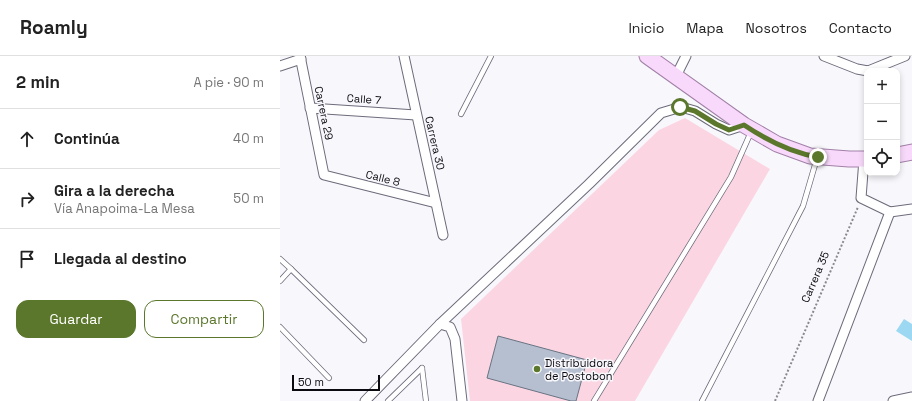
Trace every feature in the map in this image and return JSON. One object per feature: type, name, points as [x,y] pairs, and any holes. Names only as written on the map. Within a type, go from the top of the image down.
[{"type":"main road","points":[[647,56],[748,128],[777,144],[810,156],[864,159]]},
{"type":"main road","points":[[900,154],[912,152]]},
{"type":"street","name":"Carrera 30","points":[[404,56],[442,235]]},
{"type":"street","points":[[676,76],[686,56]]},
{"type":"street","points":[[824,56],[857,69],[868,71],[905,56]]},
{"type":"street","points":[[280,66],[300,58]]},
{"type":"street","name":"Carrera 29","points":[[300,58],[324,175]]},
{"type":"street","points":[[365,401],[440,324],[589,184],[661,113],[680,107],[695,111],[729,130],[748,128]]},
{"type":"street","name":"Calle 7","points":[[310,108],[416,115]]},
{"type":"street","name":"Calle 8","points":[[324,175],[436,203]]},
{"type":"street","points":[[864,175],[861,198],[890,212],[912,209]]},
{"type":"street","points":[[818,401],[890,212]]},
{"type":"street","points":[[440,324],[450,327],[456,339],[462,401]]},
{"type":"street","points":[[893,401],[912,397]]},
{"type":"lane","points":[[461,114],[491,56]]},
{"type":"lane","points":[[594,401],[731,177],[748,128]]},
{"type":"lane","points":[[702,401],[803,206],[818,157]]},
{"type":"lane","points":[[280,259],[364,340]]},
{"type":"lane","points":[[280,281],[291,270]]},
{"type":"lane","points":[[280,327],[328,378]]},
{"type":"lane","points":[[388,401],[422,368],[426,401]]},
{"type":"path","name":"Carrera 35","points":[[775,401],[861,198]]},
{"type":"shaded area","points":[[685,118],[770,169],[635,401],[470,401],[461,319],[659,130]]},
{"type":"water","points":[[904,319],[912,324],[912,341],[896,331]]},
{"type":"building","name":"Distribuidora de Postobon","points":[[498,336],[587,360],[576,401],[571,401],[487,378]]},
{"type":"place","name":"Distribuidora de Postobon","points":[[537,369]]},
{"type":"route","points":[[680,107],[695,111],[729,130],[744,125],[752,131],[777,144],[810,156],[818,157]]}]
